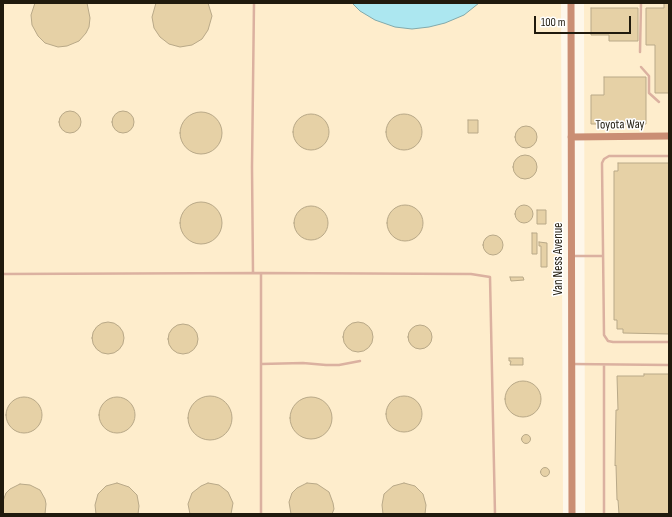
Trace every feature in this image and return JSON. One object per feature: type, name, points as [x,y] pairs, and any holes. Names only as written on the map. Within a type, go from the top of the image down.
[{"type":"main road","name":"Van Ness Avenue","points":[[571,3],[572,514]]},
{"type":"main road","name":"Toyota Way","points":[[571,137],[669,136]]},
{"type":"lane","points":[[253,273],[252,167],[254,3]]},
{"type":"lane","points":[[640,52],[641,3]]},
{"type":"lane","points":[[641,67],[649,76],[649,93],[659,102]]},
{"type":"lane","points":[[669,156],[609,156],[604,159],[602,163],[604,335],[608,341],[613,342],[669,342]]},
{"type":"lane","points":[[571,256],[603,256]]},
{"type":"lane","points":[[261,273],[261,514]]},
{"type":"lane","points":[[3,274],[471,274],[490,277],[495,514]]},
{"type":"lane","points":[[261,364],[303,363],[339,365],[360,361]]},
{"type":"lane","points":[[572,364],[669,365]]},
{"type":"lane","points":[[604,365],[604,514]]},
{"type":"shaded area","points":[[3,3],[561,3],[563,514],[3,514]]},
{"type":"shaded area","points":[[584,3],[669,3],[669,514],[585,514]]},
{"type":"water","points":[[352,3],[479,3],[464,15],[445,23],[412,29],[395,27],[375,20],[360,11]]},
{"type":"building","points":[[35,3],[87,3],[90,18],[89,27],[86,33],[79,41],[67,46],[58,47],[45,43],[38,36],[32,25],[31,15]]},
{"type":"building","points":[[156,3],[208,3],[212,16],[208,30],[202,39],[192,45],[180,47],[169,44],[160,37],[154,28],[152,17]]},
{"type":"building","points":[[664,3],[669,3],[669,93],[655,93],[655,45],[646,45],[646,8],[664,8]]},
{"type":"building","points":[[591,8],[638,8],[638,41],[609,41],[609,35],[591,35]]},
{"type":"building","points":[[604,77],[646,77],[646,124],[591,124],[591,95],[604,95]]},
{"type":"building","points":[[70,111],[78,114],[81,122],[78,130],[70,133],[62,130],[59,122],[62,114]]},
{"type":"building","points":[[119,111],[127,111],[134,118],[134,126],[127,133],[119,133],[112,126],[112,118]]},
{"type":"building","points":[[201,112],[216,118],[222,133],[216,148],[201,154],[186,148],[180,133],[186,118]]},
{"type":"building","points":[[311,114],[321,117],[326,122],[329,132],[326,142],[321,147],[311,150],[301,147],[296,142],[293,132],[296,122],[301,117]]},
{"type":"building","points":[[404,114],[414,117],[419,122],[422,132],[419,142],[414,147],[404,150],[394,147],[389,142],[386,132],[389,122],[394,117]]},
{"type":"building","points":[[468,120],[478,120],[478,133],[468,133]]},
{"type":"building","points":[[526,126],[530,127],[536,133],[536,141],[530,147],[526,148],[522,147],[516,141],[515,137],[516,133],[522,127]]},
{"type":"building","points":[[525,155],[533,159],[537,167],[533,175],[525,179],[517,175],[513,167],[517,159]]},
{"type":"building","points":[[618,163],[669,163],[669,334],[623,333],[623,329],[617,329],[617,320],[614,320],[614,171],[618,171]]},
{"type":"building","points":[[201,202],[216,208],[222,223],[216,238],[201,244],[186,238],[180,223],[186,208]]},
{"type":"building","points":[[409,205],[418,210],[422,216],[422,230],[418,236],[409,241],[401,241],[392,236],[388,230],[387,219],[392,210],[398,206]]},
{"type":"building","points":[[524,205],[530,208],[533,214],[530,220],[524,223],[518,220],[515,214],[518,208]]},
{"type":"building","points":[[314,206],[321,208],[326,213],[328,223],[326,233],[321,238],[308,240],[301,238],[296,233],[294,220],[296,213],[301,208]]},
{"type":"building","points":[[537,210],[546,210],[546,224],[537,224]]},
{"type":"building","points":[[532,233],[537,233],[537,254],[532,254]]},
{"type":"building","points":[[493,235],[500,238],[503,245],[500,252],[493,255],[486,252],[483,245],[486,238]]},
{"type":"building","points":[[539,242],[547,243],[547,267],[541,267],[541,246],[539,246]]},
{"type":"building","points":[[510,277],[523,277],[524,280],[511,281]]},
{"type":"building","points":[[111,322],[117,324],[122,329],[124,338],[122,347],[117,352],[105,354],[99,352],[94,347],[92,335],[94,329],[99,324]]},
{"type":"building","points":[[358,322],[364,323],[372,331],[372,343],[364,351],[358,352],[352,351],[344,343],[343,337],[344,331],[352,323]]},
{"type":"building","points":[[183,324],[194,328],[198,339],[194,350],[183,354],[172,350],[168,339],[172,328]]},
{"type":"building","points":[[420,325],[425,326],[431,332],[431,342],[425,348],[420,349],[415,348],[409,342],[408,337],[409,332],[415,326]]},
{"type":"building","points":[[509,358],[523,358],[523,365],[510,365],[511,361],[509,361]]},
{"type":"building","points":[[644,374],[669,374],[669,514],[619,514],[616,465],[615,466],[616,410],[618,410],[617,376],[644,376]]},
{"type":"building","points":[[526,381],[536,386],[540,392],[540,406],[536,412],[530,416],[520,417],[510,412],[506,406],[505,396],[510,386],[516,382]]},
{"type":"building","points":[[206,396],[214,396],[226,402],[232,414],[232,422],[226,434],[214,440],[206,440],[194,434],[188,422],[188,414],[194,402]]},
{"type":"building","points":[[404,396],[417,401],[422,414],[417,427],[404,432],[391,427],[386,414],[391,401]]},
{"type":"building","points":[[28,397],[37,402],[41,408],[41,422],[37,428],[28,433],[20,433],[11,428],[7,422],[6,411],[11,402],[17,398]]},
{"type":"building","points":[[117,397],[127,400],[132,405],[135,415],[132,425],[127,430],[117,433],[107,430],[102,425],[99,415],[102,405],[107,400]]},
{"type":"building","points":[[307,397],[315,397],[323,400],[329,406],[332,418],[329,430],[323,436],[315,439],[307,439],[299,436],[293,430],[290,422],[290,414],[293,406],[299,400]]},
{"type":"building","points":[[526,434],[531,439],[526,444],[521,439]]},
{"type":"building","points":[[543,468],[547,468],[549,472],[547,476],[543,476],[541,474],[541,470]]},
{"type":"building","points":[[117,483],[129,487],[137,495],[139,506],[138,514],[96,514],[95,505],[98,494],[106,486]]},
{"type":"building","points":[[208,483],[219,485],[228,492],[233,503],[231,514],[190,514],[188,504],[192,493]]},
{"type":"building","points":[[307,483],[317,484],[329,492],[334,509],[332,514],[291,514],[289,502],[292,493],[297,488]]},
{"type":"building","points":[[404,483],[415,486],[423,494],[426,505],[425,514],[383,514],[382,505],[384,494],[393,486]]},
{"type":"building","points":[[20,484],[30,485],[40,490],[45,499],[45,514],[3,514],[3,501],[6,493],[10,489]]}]
